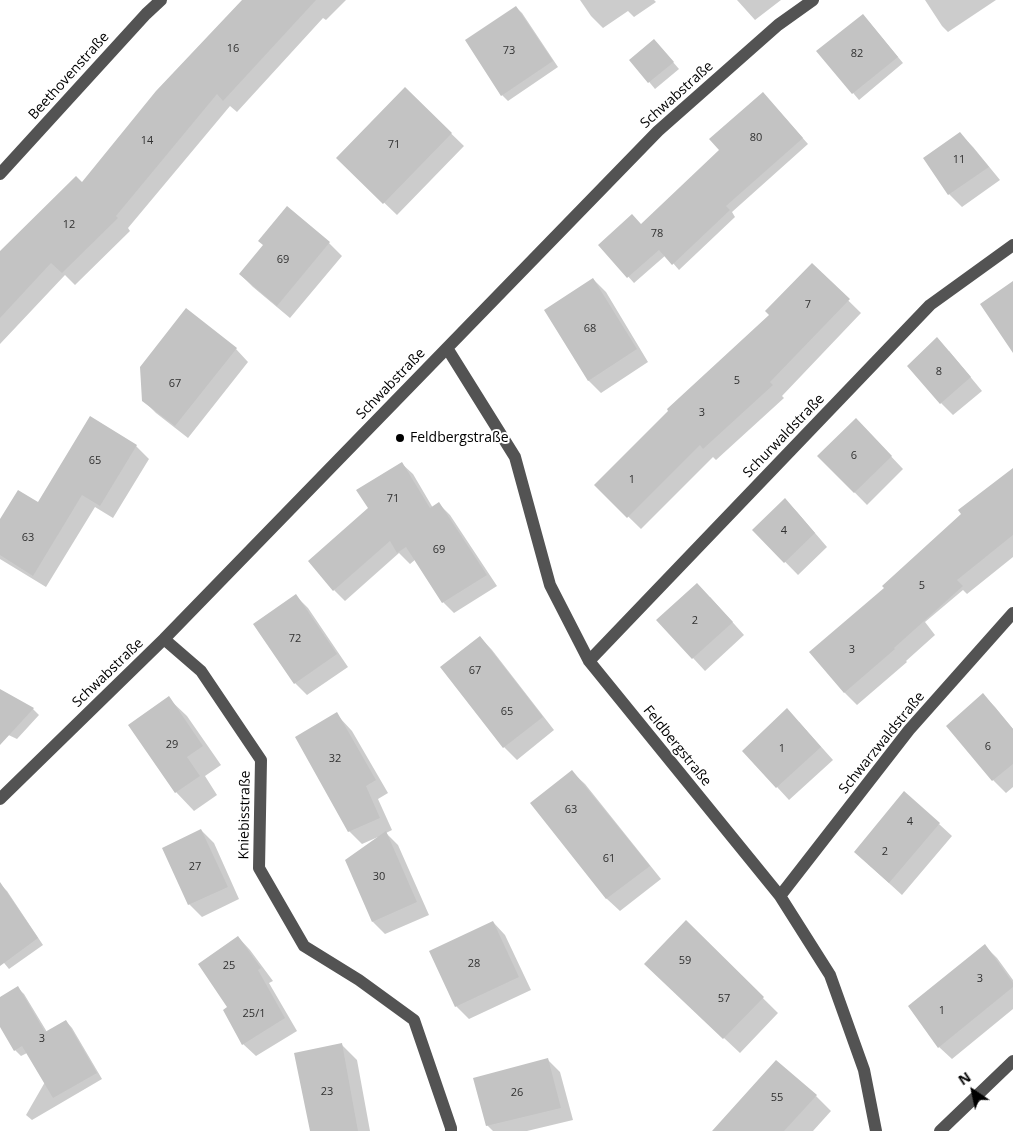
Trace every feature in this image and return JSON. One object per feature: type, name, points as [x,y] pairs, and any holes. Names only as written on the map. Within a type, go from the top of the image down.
[{"type":"street","name":"Beethovenstraße","points":[[0,174],[146,14],[161,0]]},
{"type":"street","name":"Schwabstraße","points":[[0,799],[164,639],[658,131],[778,25],[813,0]]},
{"type":"street","name":"Schurwaldstraße","points":[[589,662],[930,305],[1013,245]]},
{"type":"street","name":"Feldbergstraße","points":[[448,348],[515,457],[550,585],[589,662],[780,896],[830,975],[864,1070],[876,1131]]},
{"type":"street","name":"Schwarzwaldstraße","points":[[780,896],[909,730],[1013,614]]},
{"type":"street","name":"Kniebisstraße","points":[[164,639],[201,671],[261,760],[259,868],[304,946],[359,980],[414,1020],[451,1131]]},
{"type":"street","points":[[940,1131],[1013,1061]]},
{"type":"building","points":[[242,0],[316,0],[223,101],[217,94],[116,216],[118,218],[62,273],[51,263],[0,318],[0,251],[76,176],[82,182],[156,91]]},
{"type":"building","points":[[516,6],[553,61],[501,96],[465,40]]},
{"type":"building","points":[[863,14],[898,57],[852,94],[816,51]]},
{"type":"building","points":[[654,39],[674,62],[648,83],[629,60]]},
{"type":"building","points":[[405,87],[452,133],[383,204],[336,158]]},
{"type":"building","points":[[763,92],[803,138],[726,206],[730,210],[672,265],[659,250],[627,278],[598,245],[632,214],[641,224],[719,150],[709,139]]},
{"type":"building","points":[[960,132],[989,167],[948,195],[923,158]]},
{"type":"building","points":[[287,206],[330,242],[277,306],[239,274],[263,245],[258,241]]},
{"type":"building","points":[[812,263],[850,299],[770,382],[773,385],[703,449],[700,445],[627,518],[594,485],[668,411],[667,409],[769,315],[765,311]]},
{"type":"building","points":[[593,278],[637,349],[588,381],[544,310]]},
{"type":"building","points":[[1013,281],[1013,353],[980,304]]},
{"type":"building","points":[[186,308],[237,348],[175,426],[142,401],[140,367]]},
{"type":"building","points":[[937,337],[971,377],[940,404],[907,366]]},
{"type":"building","points":[[90,416],[137,445],[100,506],[82,495],[33,576],[0,555],[0,519],[18,490],[38,502]]},
{"type":"building","points":[[856,418],[892,456],[854,493],[817,456]]},
{"type":"building","points":[[402,462],[430,508],[439,502],[487,575],[442,603],[406,547],[397,553],[390,541],[333,591],[308,561],[368,508],[356,490]]},
{"type":"building","points":[[1013,468],[1013,535],[957,580],[963,586],[844,693],[809,652],[884,588],[882,586],[961,514],[958,510]]},
{"type":"building","points":[[785,498],[815,533],[784,563],[752,530]]},
{"type":"building","points":[[697,583],[733,622],[692,659],[656,620]]},
{"type":"building","points":[[296,594],[337,654],[294,684],[253,624]]},
{"type":"building","points":[[480,636],[543,717],[503,748],[440,667]]},
{"type":"building","points":[[0,689],[34,708],[0,745]]},
{"type":"building","points":[[983,693],[1013,729],[1013,764],[992,781],[946,726]]},
{"type":"building","points":[[169,696],[203,746],[187,757],[200,776],[175,793],[128,725]]},
{"type":"building","points":[[787,708],[821,747],[776,788],[742,751]]},
{"type":"building","points":[[337,712],[376,780],[366,786],[380,818],[348,832],[295,737]]},
{"type":"building","points":[[572,770],[650,866],[606,899],[530,803]]},
{"type":"building","points":[[904,791],[940,823],[889,883],[854,852]]},
{"type":"building","points":[[201,829],[228,887],[188,905],[162,848]]},
{"type":"building","points":[[386,831],[417,902],[372,922],[345,860]]},
{"type":"building","points":[[0,882],[38,938],[0,966]]},
{"type":"building","points":[[686,920],[764,997],[723,1039],[644,964]]},
{"type":"building","points":[[493,921],[519,977],[455,1007],[429,951]]},
{"type":"building","points":[[238,936],[261,968],[258,970],[285,1018],[242,1045],[223,1010],[227,1007],[198,964]]},
{"type":"building","points":[[985,944],[1013,983],[1013,987],[938,1048],[908,1006]]},
{"type":"building","points":[[18,986],[45,1032],[66,1020],[97,1073],[53,1098],[22,1046],[14,1051],[0,1027],[0,997]]},
{"type":"building","points":[[342,1043],[358,1131],[310,1131],[294,1053]]},
{"type":"building","points":[[548,1058],[561,1108],[486,1126],[473,1078]]},
{"type":"building","points":[[776,1060],[817,1095],[784,1131],[712,1131]]},
{"type":"place","name":"Feldbergstraße","points":[[400,438]]}]
